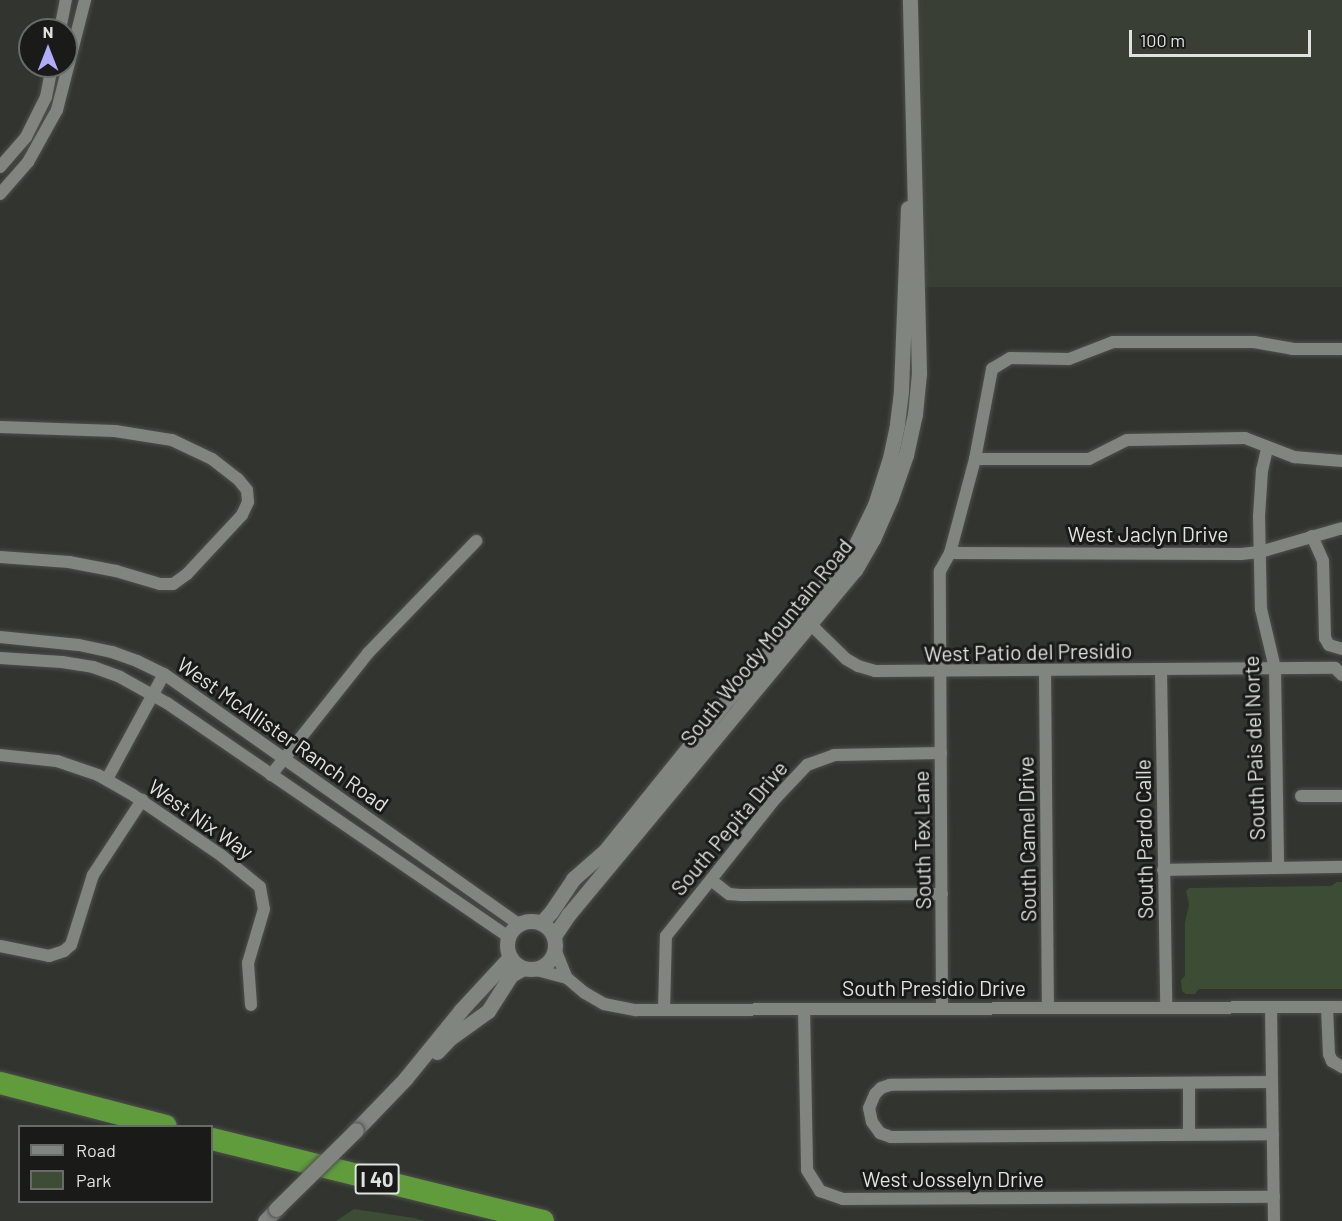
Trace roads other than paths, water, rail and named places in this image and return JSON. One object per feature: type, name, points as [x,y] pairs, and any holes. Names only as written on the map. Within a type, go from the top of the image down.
[{"type":"highway","points":[[0,1083],[162,1125]]},
{"type":"highway","name":"I 40","points":[[213,1139],[543,1221]]},
{"type":"street","points":[[62,18],[66,0]]},
{"type":"street","points":[[0,194],[28,162],[57,110],[85,0]]},
{"type":"street","name":"South Woody Mountain Road","points":[[542,922],[573,879],[605,851],[721,707],[855,570],[873,540],[906,455],[915,414],[919,373],[918,238],[912,151],[910,0]]},
{"type":"street","points":[[0,167],[26,137],[46,97],[50,78]]},
{"type":"street","name":"South Tex Lane","points":[[942,1007],[940,571],[950,553],[975,459],[992,369],[1010,358],[1069,359],[1113,342],[1254,342],[1292,349],[1342,349]]},
{"type":"street","points":[[0,427],[115,431],[172,440],[212,459],[238,479],[247,490],[248,498],[242,515],[183,579],[173,584],[160,584],[116,571],[69,562],[0,557],[0,567]]},
{"type":"street","points":[[975,459],[1089,459],[1127,440],[1245,438],[1267,449],[1294,457],[1342,461]]},
{"type":"street","name":"South Pais del Norte","points":[[1267,449],[1262,470],[1261,609],[1275,668],[1278,867]]},
{"type":"street","name":"West Jaclyn Drive","points":[[950,553],[1260,552],[1342,528]]},
{"type":"street","points":[[1312,536],[1323,561],[1325,638],[1329,645],[1342,649]]},
{"type":"street","points":[[271,774],[368,653],[476,540]]},
{"type":"street","name":"South Woody Mountain Road","points":[[555,943],[569,914],[806,620]]},
{"type":"street","name":"West Patio del Presidio","points":[[806,620],[846,659],[858,666],[875,671],[1335,668],[1342,675]]},
{"type":"street","name":"West McAllister Ranch Road","points":[[0,637],[79,645],[137,661],[164,674],[519,924]]},
{"type":"street","name":"West McAllister Ranch Road","points":[[0,658],[93,667],[120,677],[153,695],[509,937]]},
{"type":"street","name":"South Pardo Calle","points":[[1161,670],[1166,1007]]},
{"type":"street","name":"South Camel Drive","points":[[1045,671],[1048,1007]]},
{"type":"street","points":[[107,779],[164,674]]},
{"type":"street","name":"South Pepita Drive","points":[[664,1010],[666,936],[775,799],[807,765],[834,755],[941,753]]},
{"type":"street","name":"West Nix Way","points":[[0,755],[57,761],[107,779],[142,800],[222,856],[260,887],[264,909],[250,949],[247,969],[251,1005]]},
{"type":"street","points":[[1301,796],[1342,796]]},
{"type":"street","points":[[0,946],[49,956],[64,951],[71,945],[88,885],[142,800]]},
{"type":"street","points":[[1163,870],[1342,867]]},
{"type":"street","points":[[711,880],[729,894],[741,895],[942,894]]},
{"type":"street","points":[[526,921],[542,922],[555,943],[567,978],[522,965],[507,945],[509,937],[519,924],[526,921]]},
{"type":"street","points":[[265,1221],[405,1079],[461,1010],[522,965],[548,963],[555,943]]},
{"type":"street","name":"South Presidio Drive","points":[[567,978],[604,1004],[636,1010],[1342,1006]]},
{"type":"street","points":[[1327,1006],[1329,1054],[1332,1061],[1342,1067]]},
{"type":"street","points":[[1271,1007],[1274,1221]]},
{"type":"street","name":"West Josselyn Drive","points":[[804,1009],[807,1170],[820,1191],[843,1199],[1274,1197]]},
{"type":"street","points":[[1272,1082],[890,1084],[875,1094],[869,1108],[872,1122],[880,1133],[891,1137],[1272,1134]]},
{"type":"street","points":[[1189,1083],[1189,1134]]}]
